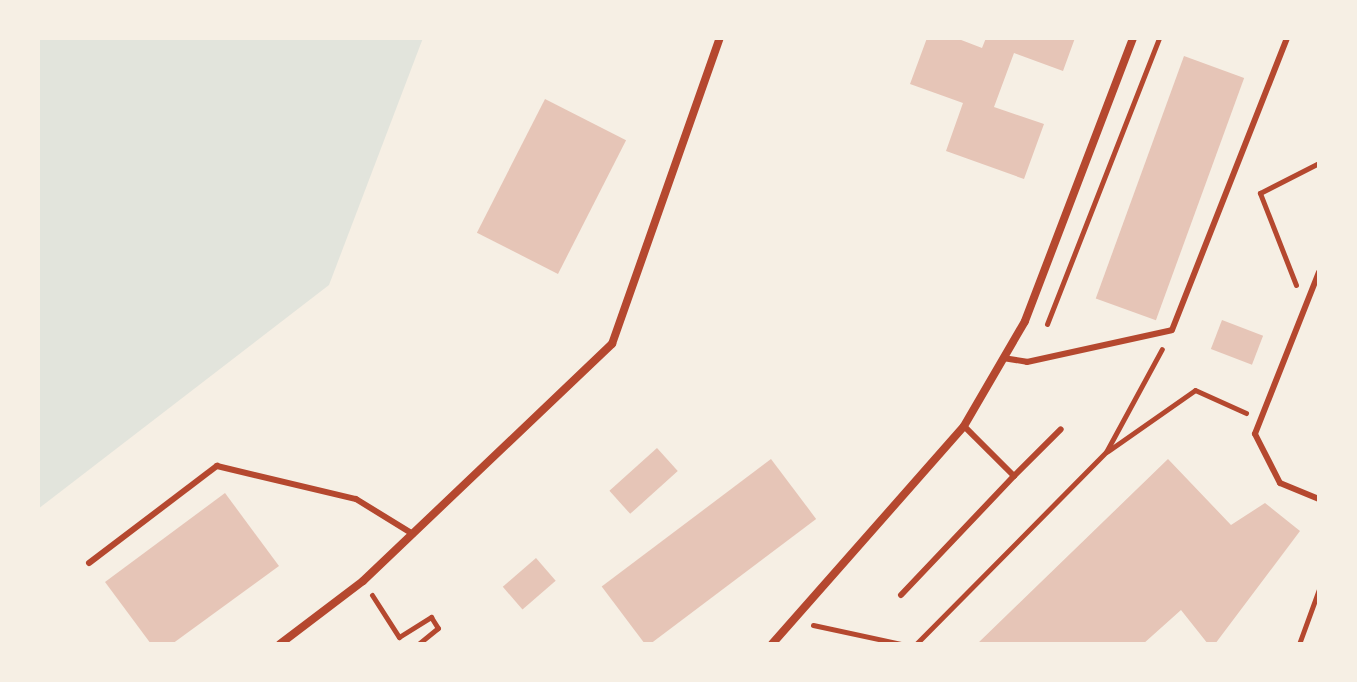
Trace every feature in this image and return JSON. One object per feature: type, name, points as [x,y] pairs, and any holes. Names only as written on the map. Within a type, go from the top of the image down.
[{"type":"street","points":[[280,644],[363,581],[612,344],[720,38]]},
{"type":"street","points":[[772,644],[964,426],[1025,321],[1133,38]]},
{"type":"lane","points":[[1003,358],[1027,362],[1172,330],[1287,38]]},
{"type":"lane","points":[[1319,272],[1255,434],[1280,483],[1319,499]]},
{"type":"lane","points":[[964,426],[1014,476]]},
{"type":"lane","points":[[901,595],[1061,429]]},
{"type":"lane","points":[[89,563],[217,466],[356,499],[413,534]]},
{"type":"path","points":[[1305,308],[1260,193],[1319,163]]},
{"type":"path","points":[[1106,452],[1172,330]]},
{"type":"path","points":[[916,644],[1106,452],[1195,390],[1261,420]]},
{"type":"path","points":[[363,581],[399,637],[431,617],[438,628],[418,644]]},
{"type":"path","points":[[1299,644],[1319,589]]},
{"type":"path","points":[[812,625],[902,644]]},
{"type":"path","points":[[439,644],[446,644]]},
{"type":"shaded area","points":[[38,38],[423,38],[329,285],[38,509]]},
{"type":"building","points":[[927,38],[956,38],[982,48],[986,38],[1075,38],[1063,71],[1014,53],[994,107],[1044,124],[1024,179],[946,151],[963,103],[910,84]]},
{"type":"building","points":[[1184,56],[1244,78],[1156,320],[1096,298]]},
{"type":"building","points":[[545,99],[626,140],[558,274],[477,233]]},
{"type":"building","points":[[1222,320],[1263,336],[1252,365],[1211,349]]},
{"type":"building","points":[[657,448],[678,471],[630,514],[609,491]]},
{"type":"building","points":[[771,459],[816,519],[650,644],[645,644],[602,587]]},
{"type":"building","points":[[1168,459],[1231,525],[1265,503],[1300,531],[1215,644],[1208,644],[1181,610],[1143,644],[977,644]]},
{"type":"building","points":[[225,493],[279,566],[172,644],[151,644],[105,582]]},
{"type":"building","points":[[536,558],[556,581],[522,610],[503,587]]}]
